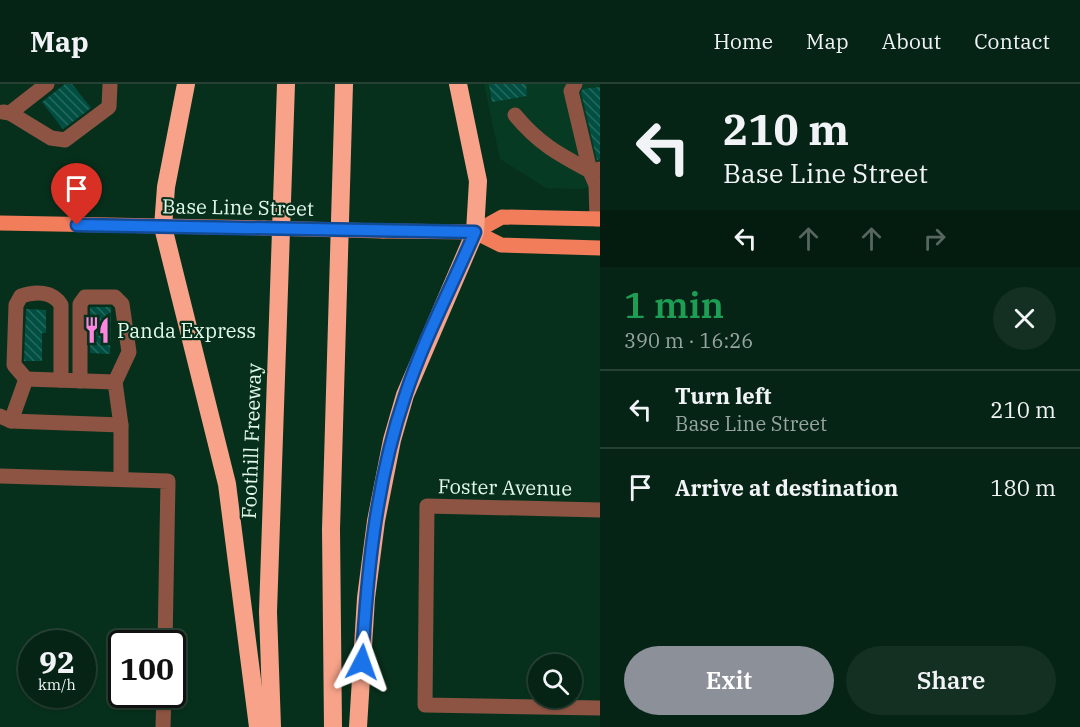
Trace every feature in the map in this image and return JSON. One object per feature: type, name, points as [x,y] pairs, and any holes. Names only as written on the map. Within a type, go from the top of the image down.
[{"type":"highway","points":[[186,84],[166,187],[163,227],[227,484],[254,680],[258,727]]},
{"type":"highway","name":"Foothill Freeway","points":[[272,727],[268,612],[286,84]]},
{"type":"highway","points":[[333,727],[330,529],[344,84]]},
{"type":"highway","points":[[358,727],[366,598],[392,440],[405,395],[475,232],[478,181],[458,84]]},
{"type":"main road","name":"Base Line Street","points":[[475,232],[502,218],[598,219]]},
{"type":"main road","name":"Base Line Street","points":[[0,224],[475,232],[501,245],[600,248]]},
{"type":"street","points":[[47,84],[5,112],[51,138],[65,140],[109,107],[110,84]]},
{"type":"street","points":[[575,84],[571,91],[595,170],[598,219]]},
{"type":"street","points":[[515,115],[529,133],[549,150],[595,170]]},
{"type":"street","points":[[61,380],[61,305],[57,298],[51,295],[36,293],[21,296],[15,305],[14,365],[26,379],[116,382]]},
{"type":"street","points":[[80,381],[80,304],[85,297],[115,297],[122,304],[129,352],[116,382],[121,425],[121,479]]},
{"type":"street","points":[[26,379],[5,418],[121,425]]},
{"type":"street","points":[[0,476],[168,481],[165,630]]},
{"type":"street","name":"Foster Avenue","points":[[600,510],[427,506],[425,705],[600,708]]},
{"type":"street","points":[[163,727],[164,708]]},
{"type":"shaded area","points":[[484,84],[600,84],[600,186],[581,189],[546,188],[500,159]]},
{"type":"building","points":[[65,84],[72,84],[91,108],[63,129],[42,102]]},
{"type":"building","points":[[489,84],[526,84],[527,96],[492,102]]},
{"type":"building","points":[[600,87],[600,159],[597,160],[581,92],[583,89]]},
{"type":"building","name":"Panda Express","points":[[90,307],[111,307],[110,354],[90,353]]},
{"type":"building","points":[[26,309],[46,310],[46,333],[42,333],[42,361],[24,361]]},
{"type":"place","name":"Panda Express","points":[[97,330]]},
{"type":"route","points":[[77,225],[475,232],[405,395],[392,440],[376,521],[366,598],[362,662]]}]
